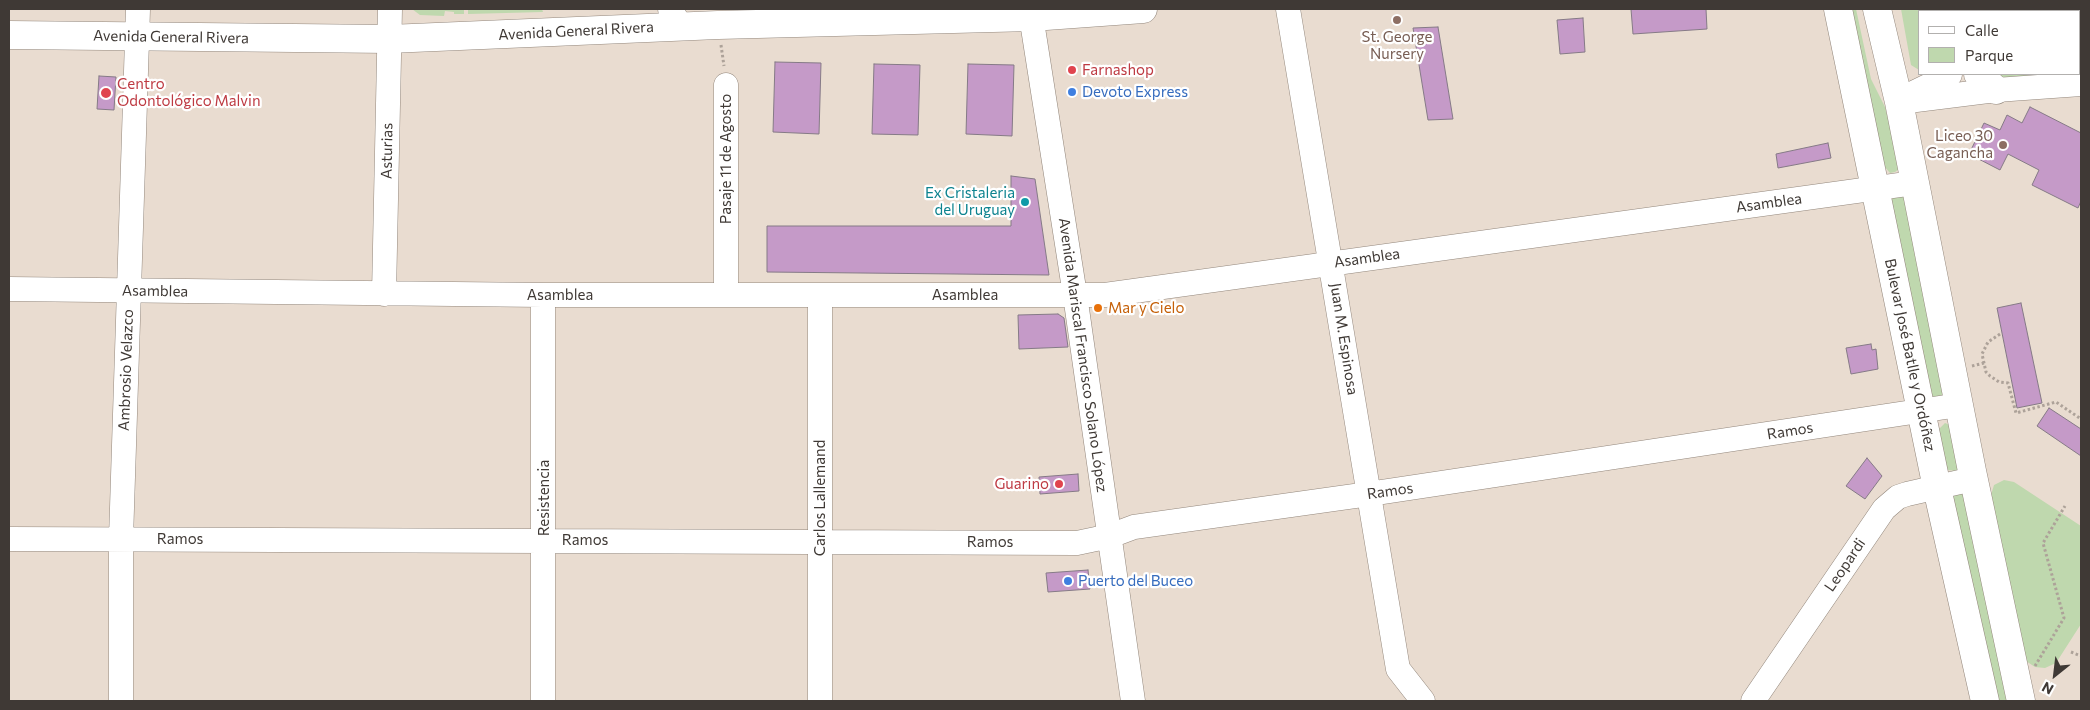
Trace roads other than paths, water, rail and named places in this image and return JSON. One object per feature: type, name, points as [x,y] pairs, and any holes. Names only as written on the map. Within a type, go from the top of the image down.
[{"type":"main road","name":"Avenida General Rivera","points":[[9,35],[389,39],[676,17],[718,25],[1143,9]]},
{"type":"main road","name":"Bulevar José Batlle y Ordóñez","points":[[1838,9],[1921,412],[1985,701]]},
{"type":"main road","points":[[1878,9],[1899,102],[1973,479],[2021,701]]},
{"type":"main road","points":[[1899,102],[1930,87],[1947,75]]},
{"type":"street","name":"Ambrosio Velazco","points":[[121,701],[121,539],[139,37],[138,9]]},
{"type":"street","name":"Asturias","points":[[384,294],[390,9]]},
{"type":"street","name":"Juan M. Espinosa","points":[[1288,9],[1404,701]]},
{"type":"street","name":"Avenida Mariscal Francisco Solano López","points":[[1031,13],[1075,295],[1133,701]]},
{"type":"street","points":[[1899,102],[1987,82],[2081,84]]},
{"type":"street","name":"Pasaje 11 de Agosto","points":[[726,86],[726,295]]},
{"type":"street","name":"Asamblea","points":[[9,288],[384,294],[1105,295],[1914,182]]},
{"type":"street","name":"Resistencia","points":[[543,295],[544,701]]},
{"type":"street","name":"Carlos Lallemand","points":[[820,296],[820,701]]},
{"type":"street","name":"Ramos","points":[[9,539],[1078,543],[1110,536],[1134,527],[1369,494],[1959,405]]},
{"type":"street","name":"Leopardi","points":[[1753,701],[1884,509],[1898,497],[1973,479]]},
{"type":"street","name":"Juan M. Espinosa","points":[[1398,669],[1423,701]]},
{"type":"place","name":"St. George Nursery","points":[[1397,20]]},
{"type":"place","name":"Farnashop","points":[[1072,70]]},
{"type":"place","name":"Devoto Express","points":[[1072,92]]},
{"type":"place","name":"Centro Odontológico Malvin","points":[[106,93]]},
{"type":"place","name":"Liceo 30 Cagancha","points":[[2003,145]]},
{"type":"place","name":"Ex Cristaleria del Uruguay","points":[[1025,202]]},
{"type":"place","name":"Mar y Cielo","points":[[1098,308]]},
{"type":"place","name":"Guarino","points":[[1059,484]]},
{"type":"place","name":"Puerto del Buceo","points":[[1068,581]]}]
